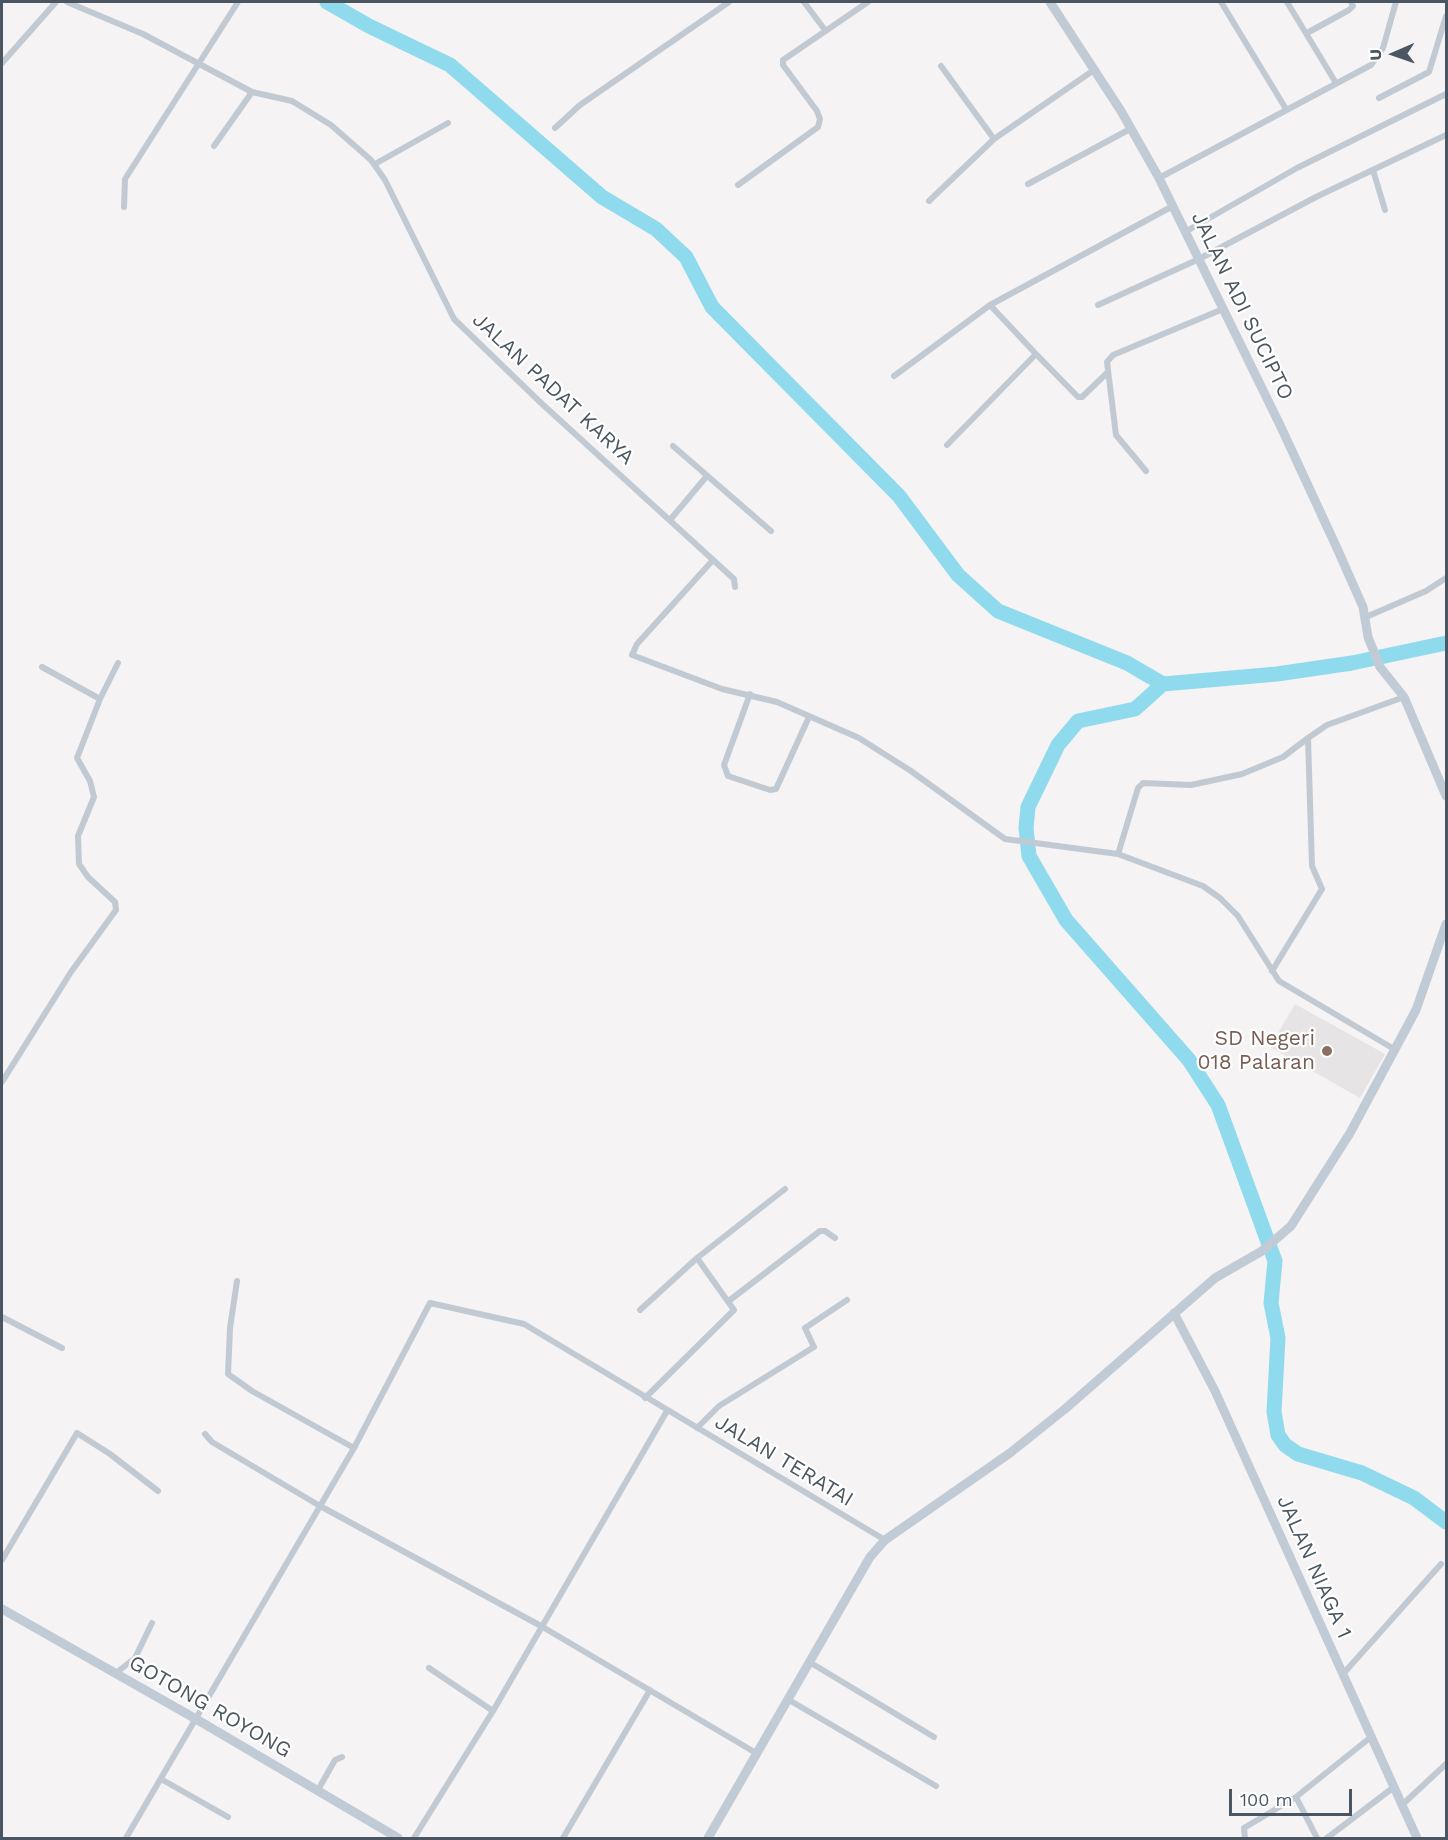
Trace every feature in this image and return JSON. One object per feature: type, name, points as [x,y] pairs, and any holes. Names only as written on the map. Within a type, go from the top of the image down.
[{"type":"street","points":[[2,63],[56,2]]},
{"type":"street","name":"JALAN PADAT KARYA","points":[[67,2],[143,34],[252,92],[292,101],[331,125],[375,164],[454,319],[540,402],[734,579],[735,587]]},
{"type":"street","points":[[124,207],[125,179],[238,2]]},
{"type":"street","points":[[555,128],[580,105],[729,2]]},
{"type":"street","points":[[804,2],[825,30]]},
{"type":"street","points":[[738,185],[818,128],[820,119],[817,111],[782,63],[784,58],[868,2]]},
{"type":"street","name":"JALAN ADI SUCIPTO","points":[[1050,2],[1131,128],[1173,206],[1280,425],[1366,617],[1370,642],[1380,667],[1404,697],[1446,796]]},
{"type":"street","points":[[1221,2],[1286,109]]},
{"type":"street","points":[[1287,2],[1336,83]]},
{"type":"street","points":[[1307,33],[1349,10],[1353,6],[1351,2]]},
{"type":"street","points":[[1159,178],[1377,60],[1385,42],[1396,2]]},
{"type":"street","points":[[1379,98],[1429,72],[1446,16]]},
{"type":"street","points":[[941,66],[994,139]]},
{"type":"street","points":[[929,201],[994,139],[1094,70]]},
{"type":"street","points":[[214,146],[252,92]]},
{"type":"street","points":[[1185,232],[1297,168],[1446,94]]},
{"type":"street","points":[[375,164],[448,123]]},
{"type":"street","points":[[1028,184],[1131,128]]},
{"type":"street","points":[[1098,305],[1199,259],[1316,196],[1446,135]]},
{"type":"street","points":[[1373,170],[1385,210]]},
{"type":"street","points":[[894,376],[990,304],[1173,206]]},
{"type":"street","points":[[990,304],[1078,397],[1082,397],[1107,373]]},
{"type":"street","points":[[1146,471],[1116,435],[1107,362],[1113,355],[1223,309]]},
{"type":"street","points":[[948,445],[1036,354]]},
{"type":"street","points":[[673,446],[771,531]]},
{"type":"street","points":[[670,520],[706,477]]},
{"type":"street","points":[[712,560],[637,644],[632,655],[693,679],[777,702],[859,738],[911,771],[997,835],[1016,843],[1118,854],[1203,886],[1220,898],[1238,916],[1272,971],[1291,989],[1394,1049]]},
{"type":"street","points":[[1366,617],[1425,591],[1446,578]]},
{"type":"street","points":[[2,1082],[71,972],[117,910],[115,902],[83,871],[77,849],[82,825],[94,797],[90,781],[77,758],[100,699],[118,663]]},
{"type":"street","points":[[42,667],[100,699]]},
{"type":"street","points":[[750,694],[724,765],[728,776],[770,790],[776,789],[809,717]]},
{"type":"street","points":[[1118,854],[1138,788],[1143,783],[1191,785],[1242,774],[1283,757],[1334,722],[1404,697]]},
{"type":"street","points":[[1272,971],[1322,889],[1312,866],[1308,738]]},
{"type":"street","points":[[708,1839],[870,1557],[885,1540],[1010,1453],[1065,1409],[1174,1313],[1228,1270],[1262,1251],[1283,1234],[1294,1221],[1350,1133],[1424,994],[1446,924]]},
{"type":"street","points":[[640,1310],[697,1258],[785,1189]]},
{"type":"street","points":[[730,1300],[821,1230],[835,1238]]},
{"type":"street","points":[[645,1398],[733,1312],[730,1300],[697,1258]]},
{"type":"street","points":[[126,1839],[354,1448],[252,1391],[228,1374],[230,1328],[237,1281]]},
{"type":"street","points":[[697,1428],[720,1406],[814,1347],[805,1328],[847,1300]]},
{"type":"street","name":"JALAN TERATAI","points":[[354,1448],[430,1303],[524,1324],[885,1540]]},
{"type":"street","name":"JALAN NIAGA 1","points":[[1174,1313],[1215,1391],[1417,1839]]},
{"type":"street","points":[[2,1317],[62,1348]]},
{"type":"street","points":[[414,1839],[492,1711],[667,1411]]},
{"type":"street","points":[[2,1560],[77,1433],[110,1454],[158,1491]]},
{"type":"street","points":[[205,1434],[212,1442],[320,1506],[542,1626],[756,1753]]},
{"type":"street","points":[[1343,1674],[1441,1564]]},
{"type":"street","name":"GOTONG ROYONG","points":[[2,1609],[196,1719],[398,1839]]},
{"type":"street","points":[[116,1673],[135,1658],[153,1623]]},
{"type":"street","points":[[811,1663],[934,1737]]},
{"type":"street","points":[[429,1668],[492,1711]]},
{"type":"street","points":[[563,1839],[650,1690]]},
{"type":"street","points":[[789,1700],[936,1785]]},
{"type":"street","points":[[1245,1839],[1244,1828],[1296,1797],[1371,1737]]},
{"type":"street","points":[[318,1790],[335,1760],[342,1757]]},
{"type":"street","points":[[1402,1806],[1446,1764]]},
{"type":"street","points":[[161,1779],[228,1817]]},
{"type":"street","points":[[1327,1839],[1394,1787]]},
{"type":"street","points":[[1296,1797],[1317,1839]]},
{"type":"shaded area","name":"SD Negeri 018 Palaran","points":[[1295,1004],[1385,1054],[1360,1098],[1270,1047]]},
{"type":"waterway","points":[[327,2],[369,26],[450,65],[602,197],[656,229],[686,257],[712,307],[899,496],[958,575],[998,611],[1127,663],[1163,684],[1277,674],[1352,663],[1446,643]]},
{"type":"waterway","points":[[1163,684],[1135,709],[1078,721],[1058,745],[1028,807],[1026,828],[1029,856],[1066,920],[1189,1060],[1218,1105],[1275,1261],[1271,1303],[1278,1338],[1274,1412],[1278,1435],[1285,1445],[1298,1454],[1362,1473],[1414,1498],[1446,1522]]},
{"type":"place","name":"SD Negeri 018 Palaran","points":[[1327,1051]]}]
